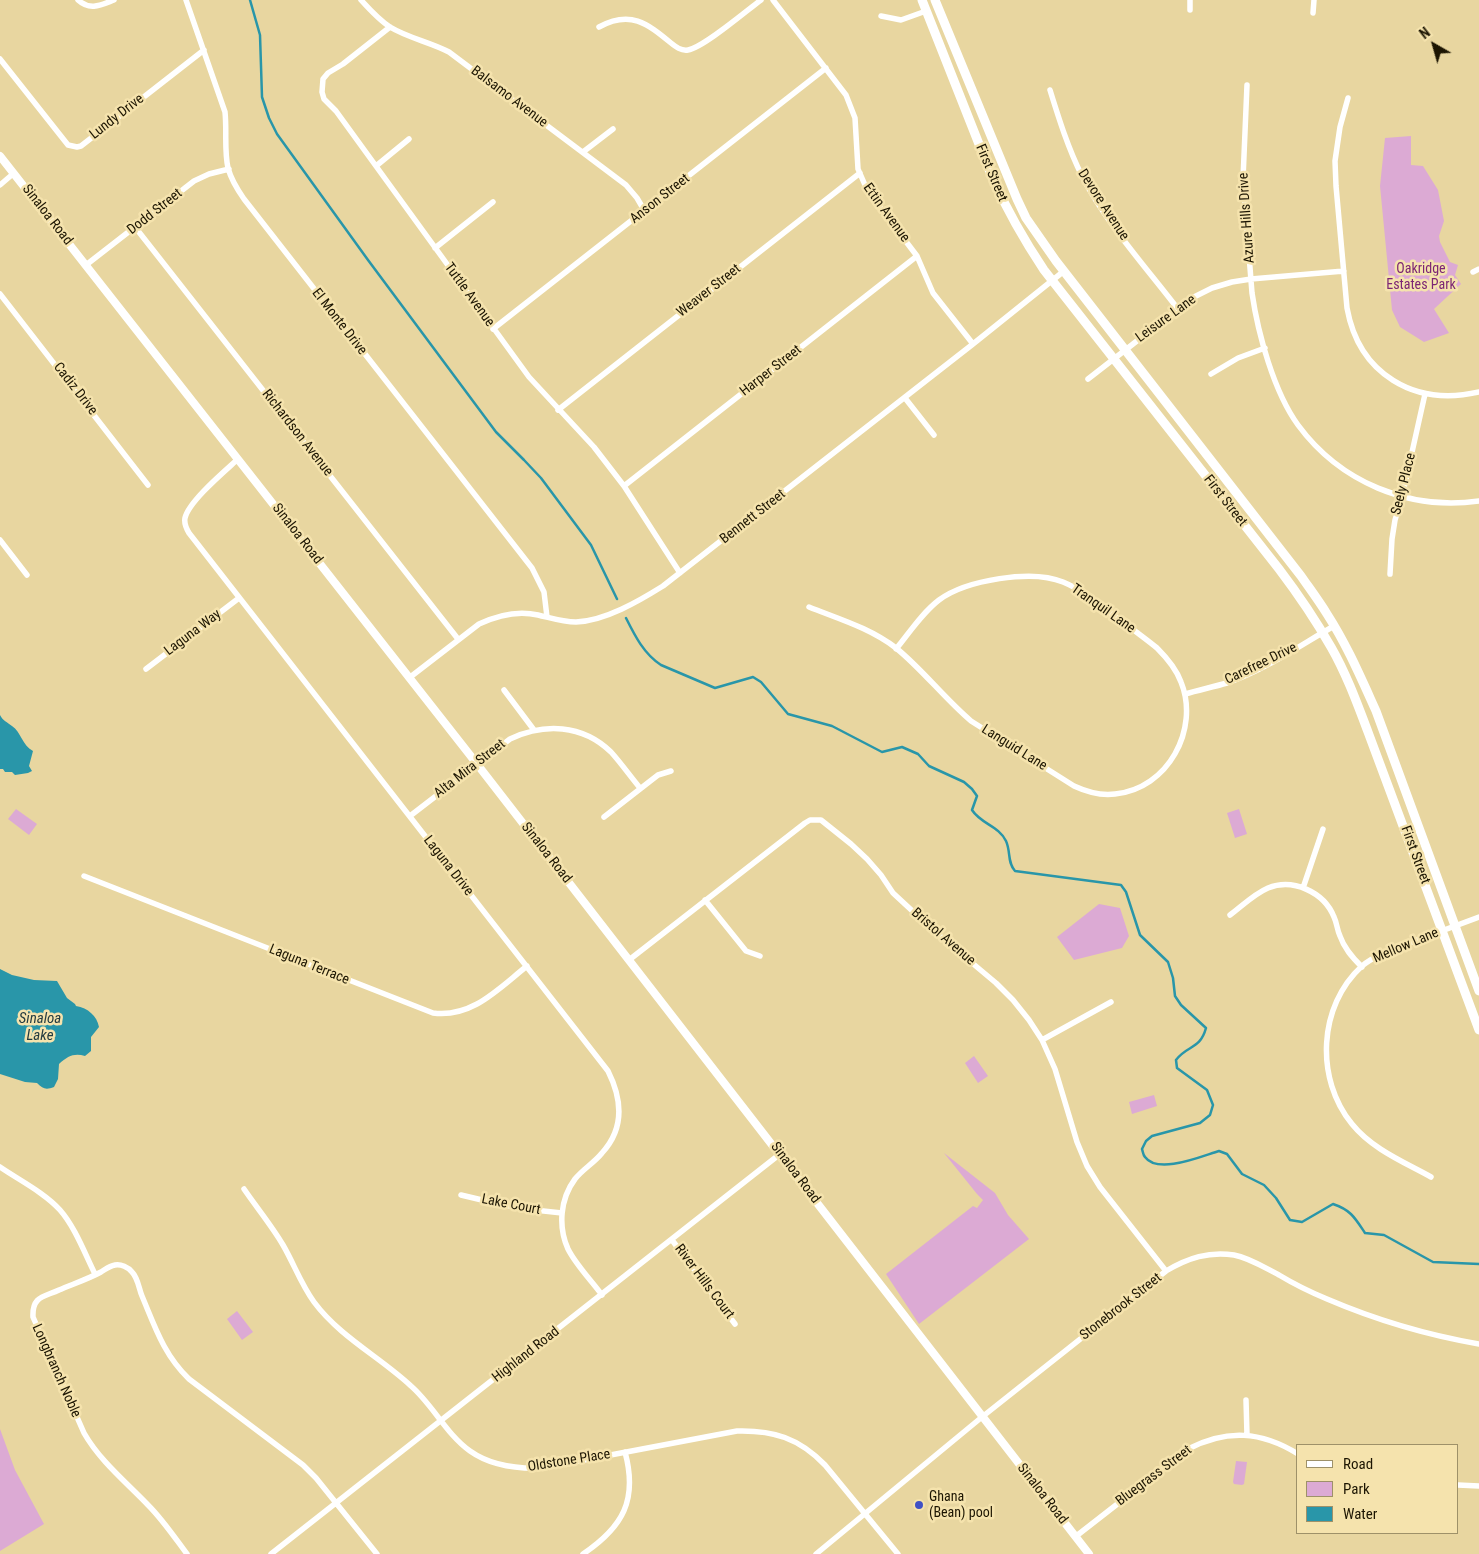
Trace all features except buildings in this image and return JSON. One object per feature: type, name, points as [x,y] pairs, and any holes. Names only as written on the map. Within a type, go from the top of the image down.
[{"type":"main road","name":"First Street","points":[[922,0],[992,176],[1025,242],[1053,281],[1279,569],[1332,648],[1351,686],[1479,1030]]},
{"type":"main road","name":"First Street","points":[[935,0],[1016,199],[1038,236],[1301,576],[1334,626],[1358,670],[1376,711],[1479,991]]},
{"type":"street","points":[[78,0],[89,7],[95,7],[114,0]]},
{"type":"street","name":"El Monte Drive","points":[[186,0],[225,112],[227,128],[226,153],[234,184],[244,200],[532,568],[544,592],[547,617]]},
{"type":"street","name":"Balsamo Avenue","points":[[362,0],[373,14],[390,27],[449,52],[626,185],[644,210]]},
{"type":"street","points":[[599,27],[618,19],[636,20],[651,26],[677,48],[689,50],[709,39],[760,0]]},
{"type":"street","name":"Ettin Avenue","points":[[773,0],[846,95],[856,125],[856,153],[865,186],[917,256],[933,293],[973,344]]},
{"type":"street","points":[[1190,0],[1190,10]]},
{"type":"street","points":[[1313,14],[1314,0]]},
{"type":"street","points":[[881,16],[901,20],[926,11]]},
{"type":"street","name":"Tuttle Avenue","points":[[390,27],[343,64],[328,73],[321,86],[324,99],[336,111],[529,377],[594,447],[624,486],[680,573]]},
{"type":"street","name":"Lundy Drive","points":[[0,59],[68,145],[77,148],[204,50]]},
{"type":"street","name":"Anson Street","points":[[493,329],[826,68]]},
{"type":"street","name":"Azure Hills Drive","points":[[1247,85],[1243,179],[1254,311],[1275,380],[1284,402],[1298,425],[1314,445],[1333,463],[1376,488],[1402,497],[1439,503],[1479,500]]},
{"type":"street","name":"Devore Avenue","points":[[1050,90],[1070,152],[1093,195],[1178,309]]},
{"type":"street","points":[[1348,98],[1340,127],[1336,162],[1336,186],[1350,320],[1355,336],[1364,352],[1376,367],[1390,379],[1405,387],[1425,394],[1447,396],[1479,392]]},
{"type":"street","points":[[583,152],[613,128]]},
{"type":"street","points":[[376,166],[410,139]]},
{"type":"street","name":"Sinaloa Road","points":[[0,156],[477,764],[1089,1554]]},
{"type":"street","name":"Dodd Street","points":[[86,265],[194,181],[209,174],[229,169]]},
{"type":"street","points":[[0,185],[14,173]]},
{"type":"street","name":"Weaver Street","points":[[558,410],[860,173]]},
{"type":"street","points":[[435,248],[493,202]]},
{"type":"street","name":"Richardson Avenue","points":[[135,227],[458,639]]},
{"type":"street","name":"Harper Street","points":[[624,486],[917,256]]},
{"type":"street","name":"Bennett Street","points":[[409,678],[479,624],[500,616],[523,613],[560,621],[588,621],[648,595],[680,573],[905,398],[1064,271]]},
{"type":"street","name":"Leisure Lane","points":[[1088,379],[1194,297],[1212,288],[1251,279],[1344,271]]},
{"type":"street","name":"Cadiz Drive","points":[[0,294],[148,485]]},
{"type":"street","points":[[1211,374],[1238,358],[1265,348]]},
{"type":"street","name":"Seely Place","points":[[1390,574],[1395,520],[1425,394]]},
{"type":"street","points":[[905,398],[934,435]]},
{"type":"street","name":"Laguna Drive","points":[[238,459],[203,493],[188,511],[185,522],[189,533],[608,1071],[615,1086],[619,1101],[618,1120],[612,1139],[601,1155],[582,1171],[574,1181],[566,1196],[562,1213],[563,1232],[568,1248],[602,1295]]},
{"type":"street","points":[[0,540],[27,575]]},
{"type":"street","name":"Tranquil Lane","points":[[896,649],[928,610],[940,599],[952,592],[968,586],[1012,576],[1044,576],[1062,581],[1081,590],[1157,648],[1175,668],[1185,694]]},
{"type":"street","name":"Laguna Way","points":[[146,669],[239,598]]},
{"type":"street","name":"Languid Lane","points":[[809,607],[865,629],[896,649],[971,721],[1074,786],[1087,792],[1116,794],[1134,790],[1151,781],[1166,768],[1178,750],[1185,732],[1187,713],[1185,694]]},
{"type":"street","name":"Carefree Drive","points":[[1185,694],[1226,683],[1250,674],[1334,626]]},
{"type":"street","points":[[504,690],[534,730]]},
{"type":"street","name":"Alta Mira Street","points":[[410,816],[510,739],[534,730],[548,728],[564,728],[592,738],[612,753],[640,788]]},
{"type":"street","points":[[604,817],[658,775],[671,771]]},
{"type":"street","name":"Bristol Avenue","points":[[629,960],[805,823],[810,820],[821,820],[867,859],[893,893],[934,931],[996,983],[1018,1007],[1042,1040],[1055,1069],[1077,1142],[1087,1166],[1100,1187],[1166,1271]]},
{"type":"street","points":[[1303,888],[1323,829]]},
{"type":"street","name":"Laguna Terrace","points":[[84,876],[433,1013],[452,1014],[471,1008],[527,966]]},
{"type":"street","points":[[1230,915],[1256,894],[1268,888],[1285,885],[1303,888],[1317,895],[1328,906],[1344,946],[1362,967]]},
{"type":"street","points":[[705,900],[746,951],[760,956]]},
{"type":"street","name":"Mellow Lane","points":[[1431,1177],[1382,1150],[1364,1136],[1344,1113],[1332,1087],[1328,1070],[1326,1053],[1330,1022],[1342,992],[1362,967],[1385,952],[1479,917]]},
{"type":"street","points":[[1042,1040],[1111,1002]]},
{"type":"street","name":"Highland Road","points":[[271,1554],[780,1154]]},
{"type":"street","points":[[0,1168],[39,1193],[59,1209],[73,1231],[95,1274]]},
{"type":"street","name":"Oldstone Place","points":[[244,1189],[283,1245],[304,1287],[322,1313],[342,1332],[412,1387],[427,1402],[454,1437],[470,1451],[490,1461],[511,1467],[528,1469],[542,1468],[737,1431],[756,1430],[775,1433],[796,1442],[816,1455],[898,1554]]},
{"type":"street","name":"Lake Court","points":[[461,1195],[530,1211],[562,1213]]},
{"type":"street","name":"River Hills Court","points":[[672,1240],[735,1324]]},
{"type":"street","name":"Stonebrook Street","points":[[816,1554],[982,1417],[1166,1271],[1200,1255],[1217,1253],[1236,1255],[1353,1310],[1416,1330],[1479,1344]]},
{"type":"street","name":"Longbranch Noble","points":[[187,1554],[150,1507],[98,1455],[91,1445],[39,1329],[34,1322],[32,1310],[40,1297],[114,1265],[126,1267],[136,1277],[138,1288],[164,1348],[179,1370],[303,1465],[316,1478],[377,1554]]},
{"type":"street","points":[[1246,1400],[1247,1435]]},
{"type":"street","name":"Bluegrass Street","points":[[1075,1536],[1188,1449],[1202,1442],[1231,1435],[1247,1435],[1266,1438],[1296,1453]]},
{"type":"street","points":[[584,1554],[606,1537],[616,1526],[623,1512],[628,1498],[630,1482],[625,1452]]},
{"type":"street","points":[[1459,1485],[1479,1486]]},
{"type":"green space","name":"Oakridge Estates Park","points":[[1411,136],[1411,165],[1423,166],[1438,190],[1444,221],[1439,236],[1440,242],[1450,262],[1458,265],[1455,275],[1461,284],[1434,309],[1449,333],[1424,342],[1400,327],[1392,310],[1380,186],[1385,138]]},
{"type":"green space","points":[[16,809],[37,824],[29,835],[8,819]]},
{"type":"green space","points":[[1239,809],[1247,834],[1235,838],[1227,813]]},
{"type":"green space","points":[[1099,904],[1120,908],[1129,936],[1122,948],[1074,960],[1057,937]]},
{"type":"green space","points":[[974,1056],[988,1076],[978,1083],[965,1063]]},
{"type":"green space","points":[[1154,1095],[1157,1106],[1132,1114],[1129,1102]]},
{"type":"green space","points":[[944,1153],[995,1193],[1008,1215],[1029,1239],[919,1324],[886,1274],[973,1206],[977,1208],[983,1200]]},
{"type":"green space","points":[[237,1311],[253,1332],[242,1340],[227,1319]]},
{"type":"green space","points":[[0,1429],[15,1470],[44,1524],[0,1551]]},
{"type":"green space","points":[[1236,1461],[1247,1462],[1244,1484],[1242,1485],[1234,1484],[1233,1482]]},
{"type":"water","points":[[0,715],[18,732],[26,745],[33,751],[29,766],[32,771],[15,775],[12,772],[5,772],[3,769],[0,769]]},
{"type":"water","name":"Sinaloa Lake","points":[[0,969],[12,975],[34,980],[57,981],[67,998],[76,1006],[91,1013],[98,1023],[99,1027],[91,1037],[91,1051],[85,1056],[71,1056],[59,1064],[58,1079],[54,1087],[45,1088],[37,1083],[25,1082],[0,1074]]},
{"type":"waterway","points":[[250,0],[260,35],[262,97],[277,134],[496,432],[541,478],[591,545],[617,599]]},
{"type":"waterway","points":[[626,618],[645,650],[661,665],[715,688],[753,677],[761,682],[788,714],[832,726],[882,752],[902,747],[918,754],[929,766],[964,782],[977,796],[972,810],[980,819],[999,832],[1006,841],[1011,864],[1015,871],[1121,885],[1126,892],[1140,935],[1168,962],[1173,978],[1175,996],[1181,1005],[1206,1028],[1197,1044],[1180,1055],[1176,1060],[1177,1068],[1207,1090],[1213,1105],[1210,1115],[1200,1123],[1152,1136],[1146,1141],[1142,1149],[1144,1156],[1151,1162],[1160,1164],[1180,1163],[1219,1151],[1227,1154],[1242,1174],[1264,1185],[1276,1198],[1290,1220],[1302,1222],[1333,1204],[1348,1212],[1365,1233],[1384,1235],[1433,1262],[1479,1264]]},
{"type":"place","name":"Ghana (Bean) pool","points":[[919,1505]]}]
